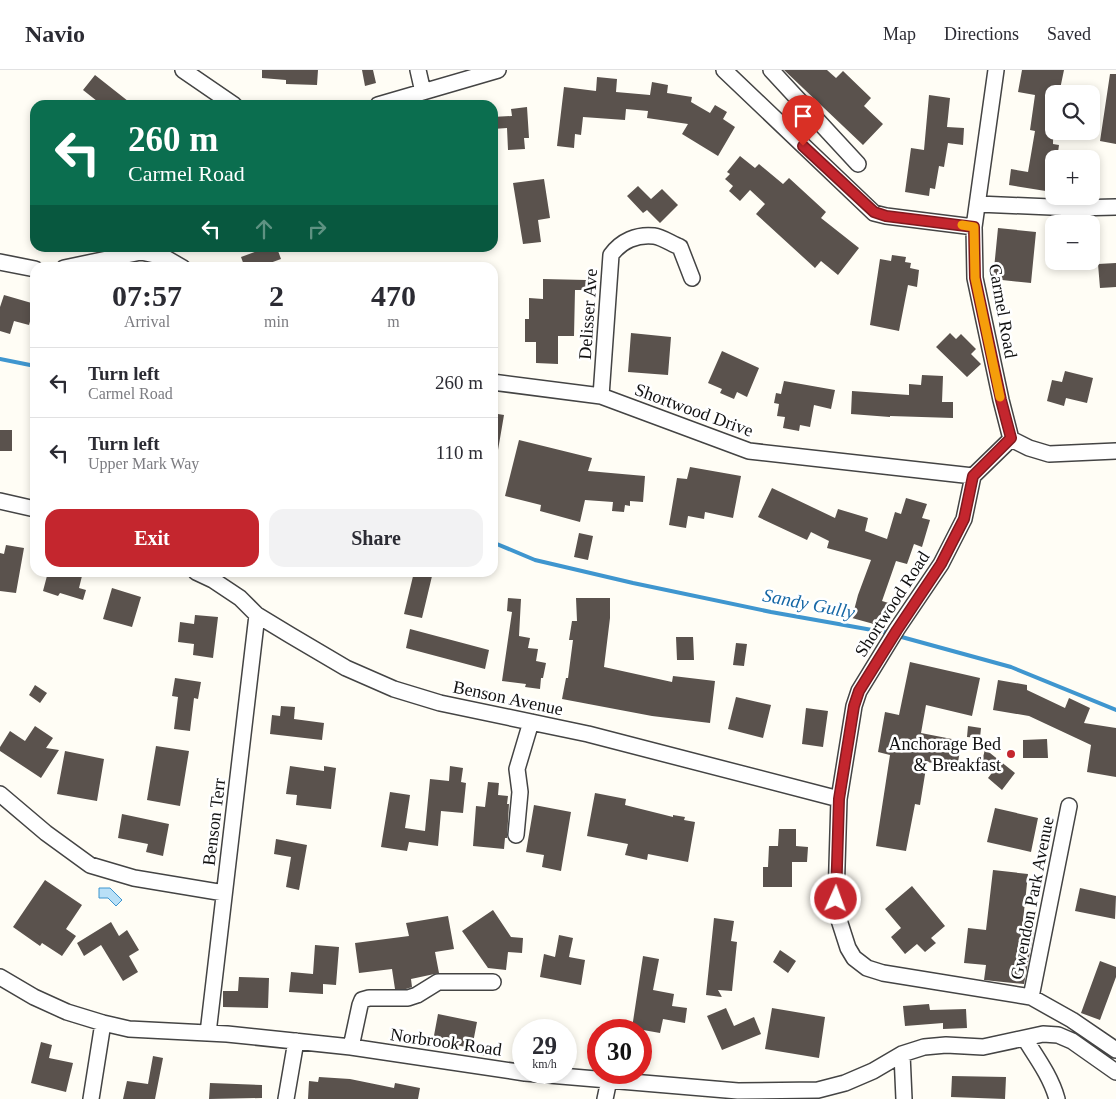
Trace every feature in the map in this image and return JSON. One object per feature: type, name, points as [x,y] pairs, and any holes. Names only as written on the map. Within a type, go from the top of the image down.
[{"type":"street","points":[[183,70],[227,100]]},
{"type":"street","points":[[418,70],[423,92]]},
{"type":"street","points":[[395,100],[498,70]]},
{"type":"street","points":[[724,70],[874,212],[886,216],[974,227]]},
{"type":"street","points":[[771,70],[858,164]]},
{"type":"street","name":"Carmel Road","points":[[996,70],[974,227],[975,278],[1011,438]]},
{"type":"street","points":[[978,204],[1074,208],[1116,207]]},
{"type":"street","name":"Delisser Ave","points":[[601,396],[611,255],[616,248],[639,236],[655,236],[680,247],[692,278]]},
{"type":"street","points":[[93,262],[141,252],[164,257],[173,262]]},
{"type":"street","points":[[0,262],[30,267]]},
{"type":"street","name":"Shortwood Drive","points":[[498,383],[601,396],[749,451],[973,476]]},
{"type":"street","points":[[973,476],[1011,438],[1029,448],[1049,454],[1116,451]]},
{"type":"street","name":"Shortwood Road","points":[[973,476],[964,519],[941,564],[859,691],[854,706],[839,799],[836,899],[839,920],[848,948],[854,958],[867,968],[883,973],[1031,997],[1072,1020],[1116,1050]]},
{"type":"street","points":[[0,501],[30,508]]},
{"type":"street","name":"Benson Avenue","points":[[207,577],[240,598],[258,615],[346,668],[394,689],[440,703],[588,734],[839,799]]},
{"type":"street","name":"Benson Terr","points":[[208,1033],[258,615]]},
{"type":"street","points":[[516,835],[520,792],[517,769],[531,722]]},
{"type":"street","points":[[0,794],[46,833],[90,865],[134,878],[224,893]]},
{"type":"street","name":"Gwendon Park Avenue","points":[[1031,997],[1069,806]]},
{"type":"street","name":"Norbrook Road","points":[[0,978],[34,997],[67,1012],[129,1029],[208,1033],[296,1041],[351,1047],[524,1073],[587,1078]]},
{"type":"street","points":[[351,1047],[362,1000],[369,998],[408,998],[417,995],[438,982],[493,982]]},
{"type":"street","points":[[91,1099],[103,1023]]},
{"type":"street","name":"Norbrook Road","points":[[652,1084],[738,1091],[818,1094],[873,1071],[902,1054],[924,1047],[946,1045],[982,1047],[1043,1034],[1058,1035],[1072,1041],[1116,1072]]},
{"type":"street","points":[[1025,1039],[1054,1089],[1056,1099]]},
{"type":"street","points":[[286,1099],[296,1041]]},
{"type":"street","points":[[902,1054],[904,1099]]},
{"type":"street","points":[[605,1099],[608,1084]]},
{"type":"water","points":[[99,888],[110,888],[122,900],[116,906],[108,898],[99,898]]},
{"type":"building","points":[[262,70],[318,70],[317,85],[286,84],[286,80],[262,78]]},
{"type":"building","points":[[362,70],[373,70],[376,83],[365,86]]},
{"type":"building","points":[[784,70],[827,70],[836,78],[843,71],[871,98],[864,106],[883,124],[863,145]]},
{"type":"building","points":[[1022,70],[1064,70],[1061,85],[1045,85],[1045,140],[1053,140],[1053,144],[1059,145],[1058,150],[1045,150],[1045,191],[1009,185],[1011,169],[1028,172],[1035,131],[1030,130],[1035,95],[1018,92]]},
{"type":"building","points":[[1110,74],[1116,74],[1116,144],[1100,141]]},
{"type":"building","points":[[95,75],[127,100],[96,100],[83,90]]},
{"type":"building","points":[[597,77],[617,79],[616,92],[650,95],[652,82],[668,85],[667,93],[692,97],[691,102],[710,113],[715,105],[727,112],[723,119],[735,127],[718,156],[682,134],[688,124],[647,118],[648,111],[626,109],[625,120],[583,117],[581,135],[575,134],[574,148],[557,146],[564,87],[596,91]]},
{"type":"building","points":[[929,95],[950,98],[947,127],[964,128],[963,145],[948,143],[944,167],[939,166],[935,189],[930,188],[929,196],[905,192],[911,148],[924,150]]},
{"type":"building","points":[[527,107],[529,138],[524,138],[525,149],[508,150],[507,128],[498,129],[498,117],[512,116],[511,109]]},
{"type":"building","points":[[740,156],[755,168],[759,164],[783,184],[789,178],[826,212],[821,218],[859,248],[838,275],[821,261],[815,268],[756,214],[765,204],[750,190],[740,201],[729,191],[733,186],[725,179],[730,174],[727,172]]},
{"type":"building","points":[[544,179],[550,218],[538,220],[541,242],[523,244],[513,183]]},
{"type":"building","points":[[638,186],[651,199],[662,189],[678,205],[660,223],[647,210],[643,213],[627,196]]},
{"type":"building","points":[[998,228],[1036,232],[1031,283],[993,279]]},
{"type":"building","points":[[255,252],[278,252],[281,259],[273,262],[243,262],[241,257]]},
{"type":"building","points":[[892,255],[906,257],[905,262],[911,263],[910,268],[919,270],[917,287],[908,285],[899,331],[870,325],[880,259],[891,261]]},
{"type":"building","points":[[1116,263],[1116,287],[1100,288],[1100,264]]},
{"type":"building","points":[[543,279],[586,280],[586,290],[575,290],[574,336],[558,336],[558,364],[536,363],[536,342],[525,342],[525,319],[529,319],[529,298],[543,299]]},
{"type":"building","points":[[4,295],[30,303],[29,325],[14,321],[10,334],[0,331],[0,307]]},
{"type":"building","points":[[631,333],[671,337],[668,375],[628,372]]},
{"type":"building","points":[[950,333],[956,339],[961,334],[976,349],[971,354],[981,364],[967,377],[936,347]]},
{"type":"building","points":[[722,351],[759,368],[747,397],[737,392],[734,399],[720,393],[722,389],[708,383]]},
{"type":"building","points":[[1065,371],[1093,378],[1087,403],[1066,398],[1064,406],[1047,401],[1052,380],[1062,382]]},
{"type":"building","points":[[922,375],[943,376],[942,402],[953,402],[953,418],[851,414],[852,391],[909,395],[909,384],[921,385]]},
{"type":"building","points":[[784,381],[835,390],[831,409],[814,405],[810,427],[800,425],[799,431],[783,428],[785,417],[777,416],[779,404],[774,403],[776,393],[781,394]]},
{"type":"building","points":[[498,414],[504,415],[498,450]]},
{"type":"building","points":[[0,430],[12,430],[12,451],[0,451]]},
{"type":"building","points":[[519,440],[592,458],[588,471],[645,476],[643,502],[630,501],[630,506],[625,505],[624,512],[612,511],[613,502],[585,500],[580,522],[540,511],[541,505],[505,496]]},
{"type":"building","points":[[690,467],[741,476],[733,518],[705,512],[704,519],[688,516],[686,528],[669,525],[677,478],[687,479]]},
{"type":"building","points":[[772,488],[835,518],[838,509],[868,518],[865,531],[887,539],[895,512],[901,514],[906,498],[927,504],[922,518],[930,520],[922,547],[914,544],[907,564],[896,561],[882,601],[892,604],[888,620],[883,618],[881,626],[852,618],[871,560],[827,548],[829,541],[811,532],[807,540],[758,517]]},
{"type":"building","points":[[579,533],[593,536],[588,560],[574,557]]},
{"type":"building","points":[[6,545],[24,548],[16,593],[0,591],[0,553],[4,554]]},
{"type":"building","points":[[47,577],[82,577],[79,588],[86,590],[83,600],[60,593],[58,596],[43,591]]},
{"type":"building","points":[[413,577],[432,577],[422,618],[404,614]]},
{"type":"building","points":[[112,588],[141,597],[132,627],[103,619]]},
{"type":"building","points":[[508,598],[521,599],[519,636],[530,638],[528,648],[538,649],[536,661],[546,663],[540,689],[525,687],[526,684],[502,681],[512,612],[507,611]]},
{"type":"building","points":[[576,598],[610,598],[610,618],[604,667],[672,682],[673,676],[715,681],[710,723],[652,716],[562,699],[566,678],[568,678],[573,640],[569,640],[572,621],[577,621]]},
{"type":"building","points":[[195,615],[218,617],[213,658],[193,655],[194,644],[178,642],[180,622],[194,624]]},
{"type":"building","points":[[410,629],[489,650],[485,669],[406,648]]},
{"type":"building","points":[[676,637],[693,637],[694,660],[677,660]]},
{"type":"building","points":[[736,643],[747,644],[744,666],[733,665]]},
{"type":"building","points":[[910,662],[980,678],[972,716],[926,705],[921,733],[962,741],[957,767],[927,762],[920,805],[915,804],[906,851],[876,846],[890,755],[878,752],[885,712],[899,715]]},
{"type":"building","points":[[175,678],[201,682],[198,699],[194,698],[190,731],[174,729],[178,697],[172,696]]},
{"type":"building","points":[[998,680],[1027,685],[1027,690],[1065,708],[1069,698],[1090,708],[1084,723],[1116,728],[1116,777],[1087,772],[1091,745],[1029,716],[993,710]]},
{"type":"building","points":[[35,685],[47,693],[40,703],[29,695]]},
{"type":"building","points":[[736,697],[771,705],[763,738],[728,729]]},
{"type":"building","points":[[281,706],[295,707],[294,719],[324,723],[322,740],[270,734],[272,715],[280,716]]},
{"type":"building","points":[[806,708],[828,711],[823,747],[802,744]]},
{"type":"building","points":[[35,726],[53,738],[46,748],[59,750],[41,778],[0,751],[0,747],[10,731],[25,741]]},
{"type":"building","points":[[968,726],[981,728],[980,738],[967,737]]},
{"type":"building","points":[[1047,739],[1048,758],[1023,758],[1023,740]]},
{"type":"building","points":[[156,746],[189,751],[180,806],[147,800]]},
{"type":"building","points":[[985,749],[1015,773],[1002,790],[988,778],[998,765],[982,762]]},
{"type":"building","points":[[65,751],[104,759],[97,801],[57,794]]},
{"type":"building","points":[[290,766],[324,771],[324,766],[336,768],[331,809],[296,805],[297,795],[286,794]]},
{"type":"building","points":[[450,766],[463,768],[461,782],[466,783],[463,813],[441,811],[438,846],[409,842],[407,851],[381,847],[390,792],[410,795],[405,828],[425,831],[430,779],[449,781]]},
{"type":"building","points":[[488,782],[499,783],[498,795],[508,796],[507,838],[505,838],[504,849],[473,846],[476,806],[485,807]]},
{"type":"building","points":[[595,793],[626,799],[625,805],[673,817],[673,815],[685,817],[684,820],[695,822],[688,862],[648,854],[647,860],[625,855],[628,844],[587,836]]},
{"type":"building","points":[[534,805],[571,812],[561,871],[542,867],[544,855],[526,852]]},
{"type":"building","points":[[995,808],[1038,818],[1031,852],[987,842]]},
{"type":"building","points":[[122,814],[169,824],[163,856],[146,852],[148,844],[118,838]]},
{"type":"building","points":[[779,829],[796,829],[796,846],[808,847],[807,862],[792,862],[792,887],[763,887],[763,867],[768,867],[769,846],[778,846]]},
{"type":"building","points":[[276,839],[307,845],[299,890],[286,887],[291,857],[274,854]]},
{"type":"building","points":[[993,870],[1028,874],[1022,930],[1034,931],[1024,984],[984,980],[986,965],[964,963],[968,928],[986,930]]},
{"type":"building","points":[[45,880],[82,905],[66,929],[76,936],[62,956],[42,943],[40,946],[13,927]]},
{"type":"building","points":[[912,886],[945,926],[931,938],[936,943],[925,952],[917,944],[905,954],[891,937],[901,928],[885,909]]},
{"type":"building","points":[[1080,888],[1116,896],[1115,919],[1075,911]]},
{"type":"building","points":[[493,910],[511,937],[523,938],[522,953],[508,952],[506,970],[488,968],[462,931]]},
{"type":"building","points":[[448,916],[454,949],[435,952],[439,973],[411,979],[412,987],[395,989],[392,969],[359,973],[355,943],[409,936],[406,923]]},
{"type":"building","points":[[714,918],[734,921],[731,941],[737,942],[732,991],[718,990],[722,997],[706,995]]},
{"type":"building","points":[[111,922],[119,936],[127,930],[139,950],[129,956],[138,972],[123,981],[101,945],[84,956],[77,943]]},
{"type":"building","points":[[559,935],[573,938],[569,957],[585,960],[581,985],[540,977],[544,954],[555,957]]},
{"type":"building","points":[[315,945],[339,947],[336,985],[323,984],[323,994],[289,992],[291,972],[313,974]]},
{"type":"building","points":[[780,950],[796,961],[788,973],[773,962]]},
{"type":"building","points":[[643,956],[659,959],[653,990],[674,994],[672,1006],[687,1008],[685,1023],[663,1019],[660,1033],[652,1032],[652,1019],[633,1019]]},
{"type":"building","points":[[1100,961],[1116,967],[1116,977],[1100,1020],[1081,1013]]},
{"type":"building","points":[[239,977],[269,978],[268,1008],[223,1007],[223,991],[238,991]]},
{"type":"building","points":[[929,1004],[930,1010],[966,1009],[967,1028],[943,1029],[943,1023],[905,1026],[903,1006]]},
{"type":"building","points":[[726,1008],[734,1026],[754,1017],[761,1034],[722,1050],[707,1016]]},
{"type":"building","points":[[772,1008],[825,1017],[819,1058],[765,1049]]},
{"type":"building","points":[[438,1014],[477,1022],[472,1048],[433,1041]]},
{"type":"building","points":[[41,1042],[52,1045],[49,1058],[73,1063],[66,1092],[31,1083]]},
{"type":"building","points":[[483,1044],[498,1046],[497,1057],[482,1055]]},
{"type":"building","points":[[153,1056],[163,1058],[155,1099],[123,1099],[127,1081],[148,1084]]},
{"type":"building","points":[[952,1076],[1006,1077],[1005,1099],[951,1097]]},
{"type":"building","points":[[319,1077],[350,1079],[394,1088],[395,1083],[420,1088],[418,1099],[308,1099],[309,1081],[318,1082]]},
{"type":"building","points":[[210,1083],[262,1085],[262,1098],[209,1099]]},
{"type":"waterway","name":"Sandy Gully","points":[[0,359],[30,365]]},
{"type":"waterway","name":"Sandy Gully","points":[[498,545],[535,560],[633,583],[771,612],[889,633]]},
{"type":"waterway","name":"Sandy Gully","points":[[898,636],[1011,667],[1116,710]]},
{"type":"slow traffic","points":[[962,225],[974,227],[975,278],[1000,397]]},
{"type":"place","name":"Anchorage Bed & Breakfast","points":[[1011,754]]},
{"type":"route","points":[[803,146],[868,208],[880,215],[974,227],[975,278],[1011,438],[973,476],[964,519],[941,564],[859,691],[854,706],[839,799],[836,899]]}]
